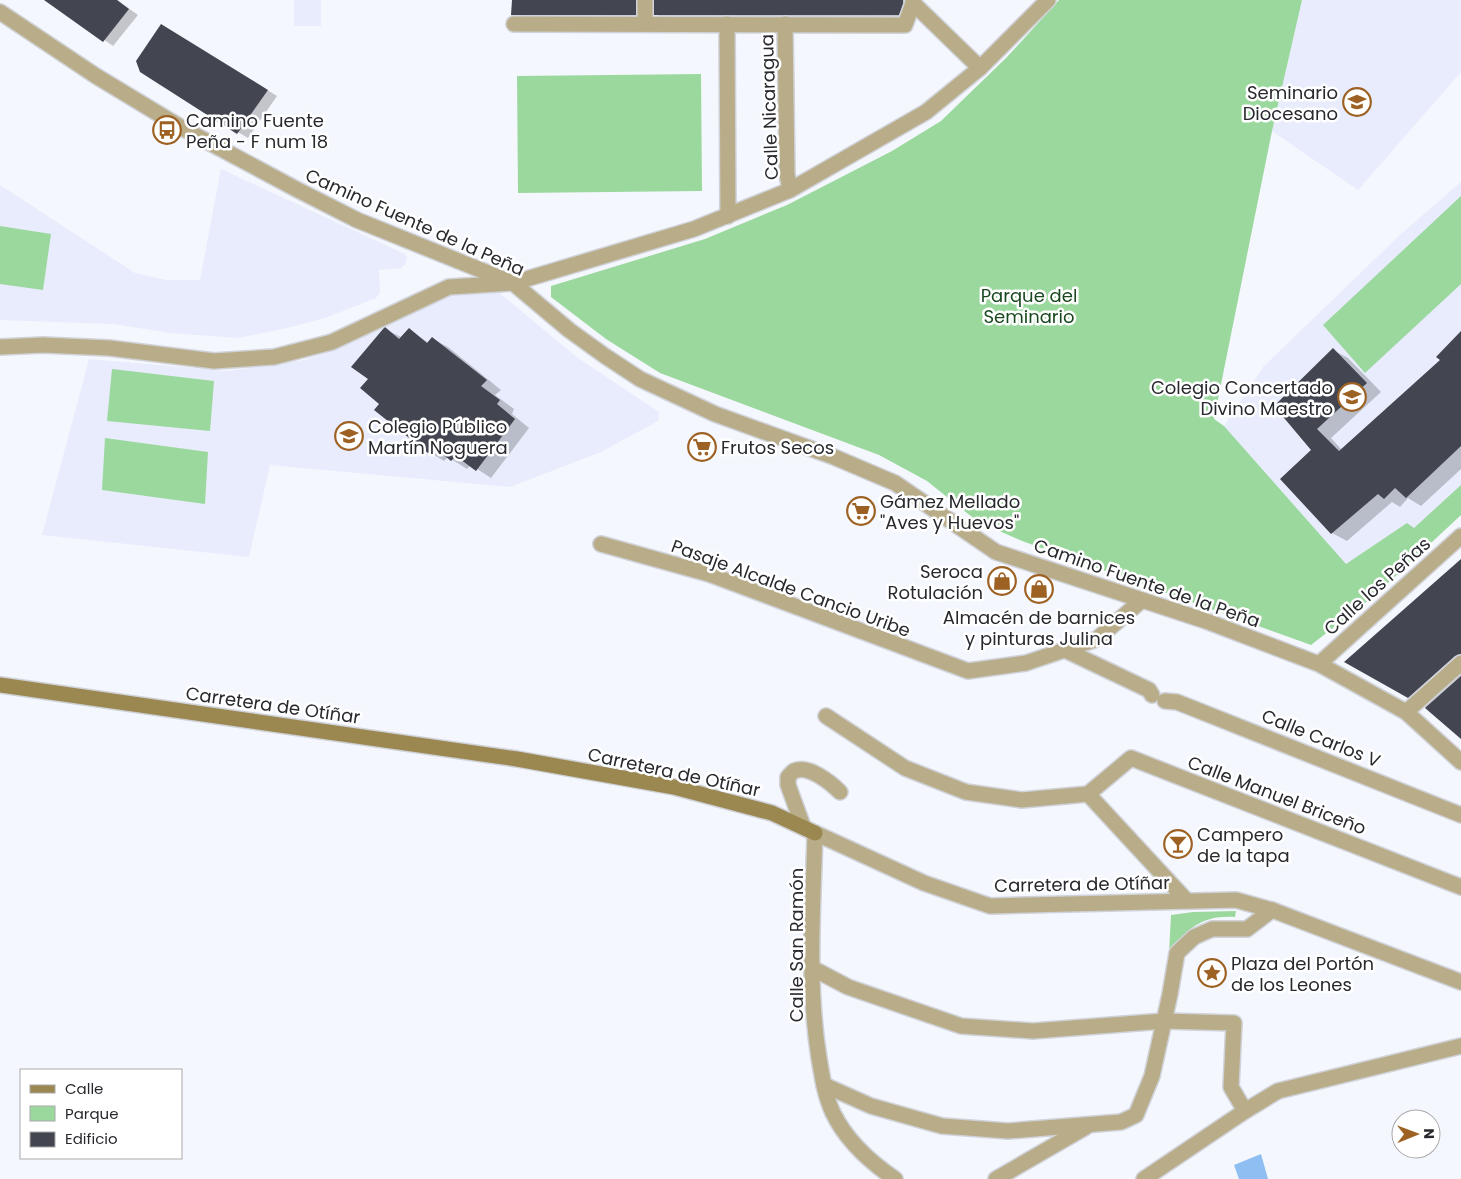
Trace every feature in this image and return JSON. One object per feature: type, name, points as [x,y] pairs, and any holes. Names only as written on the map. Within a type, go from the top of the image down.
[{"type":"street","points":[[645,0],[645,24]]},
{"type":"street","points":[[0,347],[43,345],[110,348],[214,362],[274,357],[332,342],[449,286],[513,283],[694,229],[790,190],[926,112],[980,68],[1048,0]]},
{"type":"street","points":[[514,24],[905,25],[913,2],[980,68]]},
{"type":"street","name":"Camino Fuente de la Peña","points":[[0,12],[96,76],[182,128],[296,189],[357,220],[513,283],[569,330],[605,356],[640,379],[676,398],[834,457],[895,483],[996,552],[1206,621],[1319,664],[1406,712],[1461,762]]},
{"type":"street","points":[[727,24],[728,216]]},
{"type":"street","name":"Calle Nicaragua","points":[[786,24],[788,174],[790,190]]},
{"type":"street","name":"Calle los Peñas","points":[[1319,664],[1461,536]]},
{"type":"street","name":"Pasaje Alcalde Cancio Uribe","points":[[601,544],[709,574],[968,671],[1026,663],[1065,650]]},
{"type":"street","points":[[1065,650],[1097,639],[1142,600]]},
{"type":"street","name":"Calle Carlos V","points":[[1065,650],[1149,690],[1158,698],[1177,702],[1461,815]]},
{"type":"street","points":[[1406,712],[1461,663]]},
{"type":"street","name":"Carretera de Otíñar","points":[[0,685],[517,759],[674,787],[772,813],[924,883],[990,906],[1236,900],[1272,910],[1461,982]]},
{"type":"street","points":[[826,716],[905,768],[966,792],[1022,800],[1088,794],[1187,901]]},
{"type":"street","name":"Calle Manuel Briceño","points":[[1088,794],[1131,758],[1461,887]]},
{"type":"street","points":[[809,829],[788,785],[788,777],[794,771],[801,770],[816,774],[829,781],[840,792]]},
{"type":"street","name":"Calle San Ramón","points":[[809,829],[815,1031],[824,1085],[833,1113],[852,1142],[895,1179]]},
{"type":"street","points":[[824,1085],[871,1106],[942,1126],[1008,1131],[1121,1122],[1136,1115],[1152,1076],[1178,953],[1194,937],[1212,928],[1247,929],[1272,910]]},
{"type":"street","points":[[812,968],[848,987],[961,1026],[1033,1031],[1164,1021],[1234,1023],[1231,1087],[1245,1111]]},
{"type":"street","points":[[1144,1179],[1278,1091],[1461,1046]]},
{"type":"street","points":[[996,1179],[1090,1125]]},
{"type":"shaded area","points":[[294,0],[321,0],[321,26],[294,26]]},
{"type":"shaded area","name":"Seminario Diocesano","points":[[1302,0],[1461,0],[1461,72],[1358,190],[1272,131]]},
{"type":"shaded area","points":[[221,169],[405,254],[407,258],[405,264],[401,268],[379,270],[380,293],[376,298],[325,318],[238,338],[170,333],[114,324],[0,320],[0,185],[135,273],[166,280],[200,280]]},
{"type":"shaded area","name":"Colegio Concertado Divino Maestro","points":[[1461,182],[1461,515],[1374,596],[1224,426],[1263,367],[1401,234]]},
{"type":"shaded area","name":"Colegio Público Martín Noguera","points":[[497,291],[578,358],[659,412],[658,421],[601,452],[510,487],[270,465],[249,557],[42,535],[89,359],[227,371],[305,360],[356,341],[385,322],[448,293]]},
{"type":"green space","name":"Parque del Seminario","points":[[1059,0],[1302,0],[1272,131],[1214,419],[1224,426],[1346,564],[1407,523],[1414,528],[1461,485],[1461,515],[1374,596],[1311,645],[1022,541],[977,521],[927,481],[879,455],[660,373],[606,339],[551,297],[551,286],[705,239],[787,205],[892,151],[941,121],[1007,57]]},
{"type":"green space","points":[[701,74],[702,191],[518,193],[517,76]]},
{"type":"green space","points":[[1461,196],[1461,284],[1365,373],[1323,325]]},
{"type":"green space","points":[[0,226],[51,234],[43,290],[0,284]]},
{"type":"green space","points":[[112,369],[214,381],[210,431],[107,421]]},
{"type":"green space","points":[[105,438],[208,452],[205,504],[102,490]]},
{"type":"green space","points":[[1236,911],[1235,917],[1213,918],[1197,925],[1169,953],[1171,915],[1193,912]]},
{"type":"water","points":[[1261,1154],[1268,1179],[1239,1179],[1234,1165]]},
{"type":"building","points":[[44,0],[117,0],[129,9],[103,42]]},
{"type":"building","points":[[512,0],[636,0],[636,15],[511,15]]},
{"type":"building","points":[[654,0],[903,0],[903,4],[899,15],[654,15]]},
{"type":"building","points":[[161,24],[268,90],[237,134],[140,72],[136,61]]},
{"type":"building","points":[[385,327],[399,339],[409,328],[427,343],[432,337],[487,380],[481,386],[500,400],[497,404],[515,419],[476,471],[456,456],[451,461],[434,447],[428,453],[374,410],[379,404],[360,388],[368,379],[351,367]]},
{"type":"building","points":[[1461,331],[1461,446],[1406,498],[1395,488],[1384,499],[1378,494],[1331,534],[1280,479],[1311,450],[1274,406],[1333,348],[1367,383],[1317,429],[1339,451],[1440,360],[1436,357]]},
{"type":"building","points":[[1461,559],[1461,654],[1455,656],[1408,698],[1344,662]]},
{"type":"building","points":[[1461,676],[1461,739],[1425,708]]},
{"type":"place","name":"Seminario Diocesano","points":[[1357,102]]},
{"type":"place","name":"Camino Fuente Peña - F num 18","points":[[167,130]]},
{"type":"place","name":"Colegio Concertado Divino Maestro","points":[[1352,397]]},
{"type":"place","name":"Colegio Público Martín Noguera","points":[[349,436]]},
{"type":"place","name":"Frutos Secos","points":[[702,447]]},
{"type":"place","name":"Gámez Mellado \"Aves y Huevos\"","points":[[861,511]]},
{"type":"place","name":"Seroca Rotulación","points":[[1002,581]]},
{"type":"place","name":"Almacén de barnices y pinturas Julina","points":[[1039,589]]},
{"type":"place","name":"Campero de la tapa","points":[[1178,844]]},
{"type":"place","name":"Plaza del Portón de los Leones","points":[[1212,973]]}]
